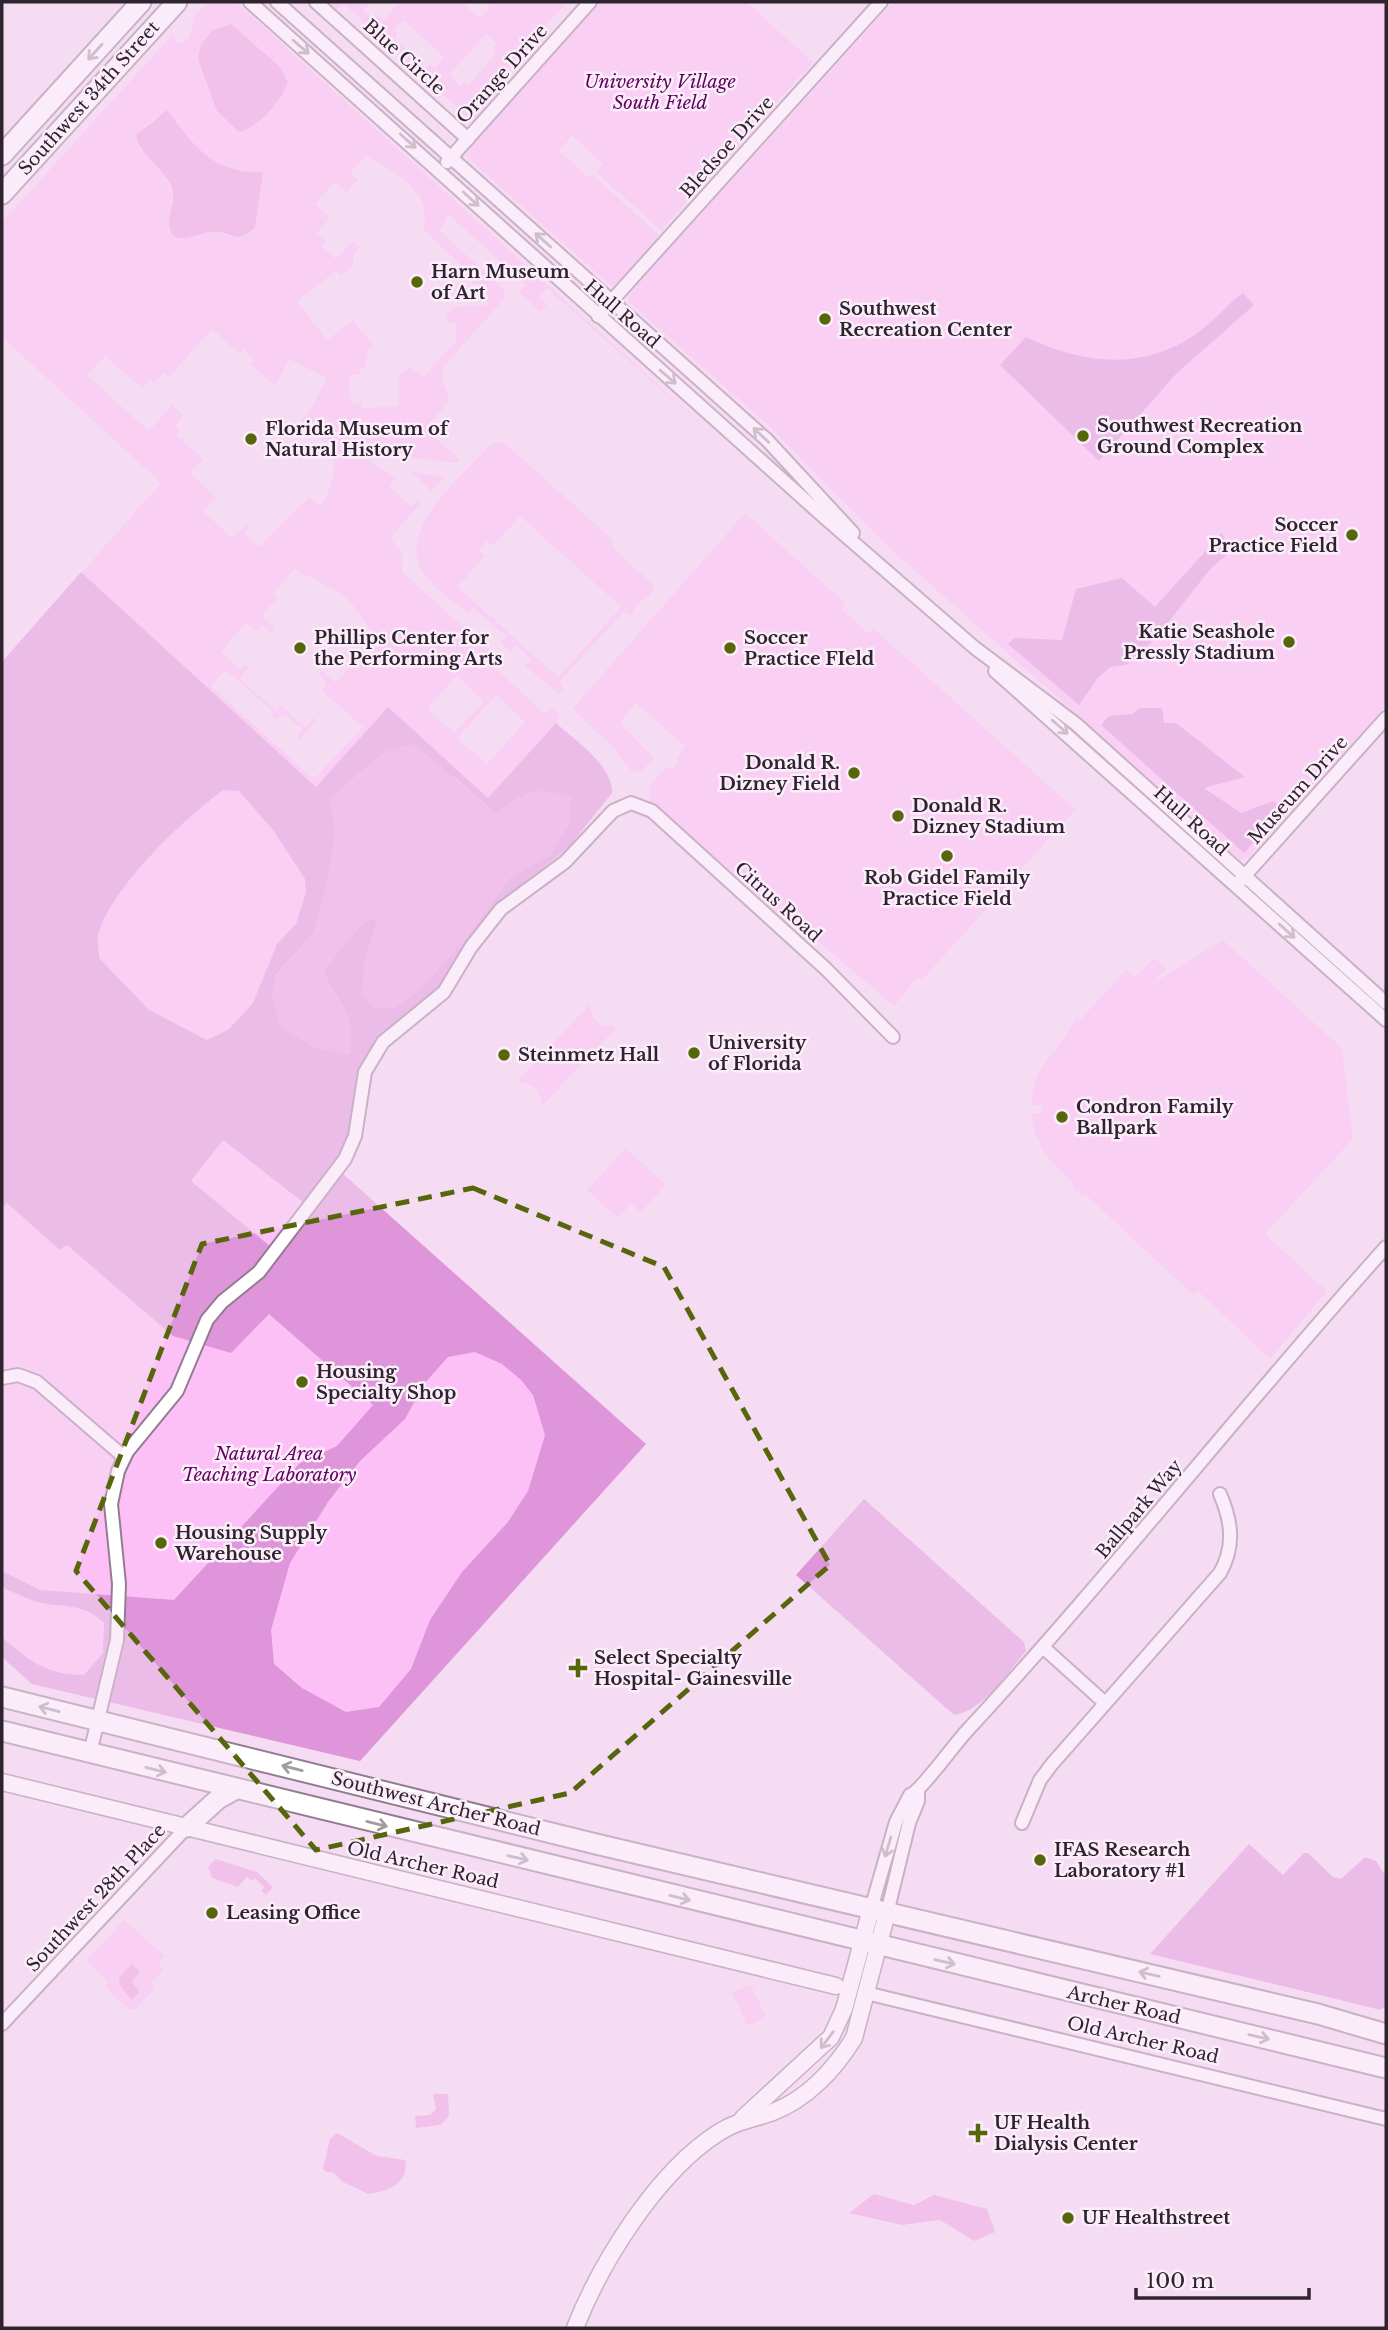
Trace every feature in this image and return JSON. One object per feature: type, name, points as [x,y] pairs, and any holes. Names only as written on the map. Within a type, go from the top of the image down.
[{"type":"main road","name":"Southwest 34th Street","points":[[2,155],[141,2]]},
{"type":"main road","name":"Southwest 34th Street","points":[[2,194],[177,2]]},
{"type":"main road","name":"Southwest Archer Road","points":[[2,1697],[879,1911]]},
{"type":"main road","name":"Southwest Archer Road","points":[[2,1731],[870,1944]]},
{"type":"main road","points":[[187,1827],[218,1799],[234,1790]]},
{"type":"main road","points":[[563,1868],[596,1844]]},
{"type":"main road","name":"Archer Road","points":[[879,1911],[1318,2014],[1386,2034]]},
{"type":"main road","name":"Archer Road","points":[[870,1944],[1386,2068]]},
{"type":"street","name":"Hull Road","points":[[250,2],[440,170],[598,316],[975,648],[1076,724],[1386,1020]]},
{"type":"street","name":"Hull Road","points":[[277,2],[767,440],[881,564]]},
{"type":"street","name":"Blue Circle","points":[[316,2],[468,139]]},
{"type":"street","name":"Orange Drive","points":[[440,170],[590,2]]},
{"type":"street","name":"Bledsoe Drive","points":[[598,316],[881,2]]},
{"type":"street","name":"Museum Drive","points":[[1240,881],[1386,718]]},
{"type":"street","name":"Citrus Road","points":[[124,1457],[177,1391],[207,1320],[222,1302],[259,1272],[347,1156],[355,1136],[365,1072],[383,1042],[444,992],[475,942],[507,904],[563,864],[613,811],[631,803],[652,811],[826,969],[893,1037]]},
{"type":"street","name":"Hull Road","points":[[1240,881],[1386,1003]]},
{"type":"street","name":"Ballpark Way","points":[[879,1911],[896,1822],[910,1795],[918,1793],[947,1752],[1044,1648],[1386,1247]]},
{"type":"street","points":[[2,1378],[18,1375],[37,1382],[124,1457],[115,1479],[111,1504],[118,1572],[117,1640],[90,1752]]},
{"type":"street","points":[[1022,1823],[1040,1780],[1220,1573],[1229,1552],[1231,1533],[1220,1494]]},
{"type":"street","points":[[1044,1648],[1105,1703]]},
{"type":"street","name":"Old Archer Road","points":[[2,1783],[835,1986]]},
{"type":"street","name":"Southwest 28th Place","points":[[2,2024],[187,1827]]},
{"type":"street","points":[[742,2120],[784,2106],[804,2094],[831,2070],[854,2038],[866,1993],[870,1944],[879,1911]]},
{"type":"street","points":[[846,2005],[835,1986],[854,1970],[870,1944]]},
{"type":"street","points":[[575,2328],[619,2242],[649,2202],[704,2144],[742,2120],[819,2051],[838,2024],[846,2005],[854,1970]]},
{"type":"street","name":"Old Archer Road","points":[[866,1993],[1386,2119]]},
{"type":"highlighted area","points":[[473,1188],[664,1267],[830,1565],[570,1793],[316,1850],[76,1571],[202,1244]]},
{"type":"green space","name":"Natural Area Teaching Laboratory","points":[[215,2],[236,2],[767,484],[547,288],[539,297],[547,304],[541,312],[519,293],[525,284],[448,214],[440,231],[505,290],[504,299],[443,367],[442,381],[450,400],[426,429],[460,460],[453,463],[389,454],[388,446],[365,446],[372,463],[396,478],[389,486],[411,506],[418,500],[421,503],[390,538],[402,552],[402,572],[497,657],[492,665],[545,714],[552,707],[560,715],[556,723],[600,763],[611,783],[612,793],[568,848],[495,906],[427,1001],[398,1019],[379,1039],[363,1064],[352,1120],[334,1166],[646,1444],[360,1761],[32,1684],[2,1657],[2,662],[161,483],[2,337],[2,222],[173,34],[177,44],[187,41],[196,14]],"holes":[[[167,110],[186,136],[207,156],[231,168],[262,172],[255,227],[232,237],[221,232],[197,234],[169,227],[173,194],[143,127]],[[366,156],[409,184],[423,204],[423,229],[472,276],[472,284],[487,285],[487,305],[455,307],[447,314],[447,323],[457,323],[456,341],[424,376],[410,367],[398,376],[399,405],[362,409],[361,403],[351,404],[349,375],[360,374],[360,369],[365,368],[368,351],[373,345],[353,320],[327,340],[297,301],[336,271],[341,276],[353,265],[353,256],[360,247],[353,241],[336,259],[322,246],[326,242],[317,233],[330,218],[315,204],[335,182],[347,193],[358,180],[350,172]],[[212,329],[239,354],[244,349],[254,359],[250,364],[275,386],[289,359],[327,378],[309,413],[301,420],[326,443],[333,437],[333,473],[321,506],[309,497],[259,547],[244,534],[250,527],[246,524],[232,538],[203,511],[216,497],[190,473],[203,459],[176,435],[180,431],[176,427],[183,415],[172,405],[149,431],[87,375],[105,356],[142,388],[150,379],[154,383],[164,373],[169,377]],[[295,569],[305,577],[308,574],[346,597],[373,632],[370,636],[379,644],[359,667],[353,663],[336,683],[321,670],[319,673],[327,683],[321,690],[363,727],[316,777],[309,775],[211,686],[226,670],[274,712],[272,716],[275,719],[285,715],[302,729],[297,736],[299,740],[316,722],[314,717],[305,727],[281,706],[276,711],[240,679],[248,668],[245,665],[240,669],[221,652],[246,623],[256,631],[262,625],[271,633],[275,629],[262,616],[278,597],[273,593]],[[457,676],[484,701],[454,733],[427,709]],[[496,695],[525,722],[487,764],[460,741],[459,736]]]},
{"type":"green space","points":[[324,2],[371,2],[363,11],[374,20],[378,15],[384,20],[400,2],[461,2],[480,18],[490,7],[487,2],[567,2],[479,101],[483,111],[466,126],[456,119],[459,109],[344,4],[336,10]],"holes":[[[403,20],[444,57],[435,68],[430,64],[426,68],[395,39],[398,34],[394,29]],[[486,34],[497,44],[493,49],[497,53],[468,85],[463,82],[460,86],[449,75]]]},
{"type":"green space","name":"University Village South Field","points":[[599,2],[746,2],[813,62],[661,230],[596,172],[603,164],[572,136],[559,151],[589,178],[593,175],[659,235],[618,282],[611,286],[466,156],[471,146]]},
{"type":"green space","name":"Southwest Recreation Ground Complex","points":[[893,2],[1386,2],[1386,706],[1247,858],[1240,860],[893,551],[769,426],[628,301],[630,293]]},
{"type":"green space","points":[[498,442],[508,446],[612,539],[613,548],[655,586],[649,596],[636,604],[633,614],[629,615],[624,611],[559,683],[565,689],[559,694],[525,666],[531,659],[516,645],[510,651],[500,643],[506,636],[474,608],[469,614],[443,594],[422,570],[417,554],[418,537],[436,503],[489,446]],"holes":[[[520,516],[621,607],[558,677],[458,587],[485,556],[479,550],[487,541],[493,546]]]},
{"type":"green space","points":[[412,472],[441,476],[444,478],[431,491]]},
{"type":"green space","name":"Donald R. Dizney Stadium","points":[[745,513],[845,603],[842,610],[869,634],[874,629],[1077,811],[1073,812],[923,979],[916,979],[894,1006],[795,921],[798,916],[789,926],[652,803],[649,793],[651,784],[665,768],[673,768],[685,746],[636,703],[620,723],[654,758],[642,771],[632,772],[610,744],[572,709]]},
{"type":"green space","points":[[1223,940],[1342,1048],[1353,1139],[1265,1234],[1327,1291],[1270,1359],[1198,1291],[1193,1295],[1086,1195],[1084,1198],[1072,1187],[1074,1184],[1040,1144],[1033,1125],[1032,1114],[1042,1113],[1042,1105],[1032,1105],[1038,1074],[1077,1018],[1080,1020],[1126,970],[1135,978],[1154,958],[1166,968],[1153,983]]},
{"type":"green space","points":[[589,1005],[593,1017],[602,1026],[611,1025],[615,1029],[543,1105],[536,1088],[518,1081]]},
{"type":"green space","points":[[626,1148],[666,1185],[641,1212],[631,1204],[618,1218],[587,1190]]},
{"type":"green space","points":[[124,1920],[165,1956],[158,1964],[163,1970],[152,1983],[156,1987],[136,2009],[130,2010],[105,1987],[108,1981],[86,1961]]},
{"type":"green space","points":[[751,1985],[766,2017],[747,2026],[732,1992]]},
{"type":"shaded area","points":[[231,24],[279,66],[288,82],[281,97],[268,112],[254,125],[239,132],[217,111],[198,59],[201,44],[213,30]]},
{"type":"shaded area","points":[[167,110],[196,146],[218,163],[246,171],[263,172],[255,227],[248,233],[237,237],[211,232],[178,238],[171,232],[171,185],[143,151],[136,135]]},
{"type":"shaded area","points":[[1243,293],[1254,305],[1176,374],[1099,461],[1000,365],[1026,337],[1074,355],[1098,359],[1122,360],[1145,356],[1190,338]]},
{"type":"shaded area","points":[[1222,533],[1230,552],[1211,568],[1156,638],[1126,665],[1110,667],[1097,679],[1079,705],[1008,644],[1014,638],[1062,640],[1076,589],[1122,578],[1155,607]]},
{"type":"shaded area","points":[[81,572],[316,787],[388,707],[488,798],[556,723],[591,754],[611,783],[612,793],[568,848],[495,906],[439,989],[399,1019],[379,1039],[363,1064],[348,1138],[334,1166],[646,1444],[360,1761],[32,1684],[2,1657],[2,1637],[39,1665],[59,1672],[84,1675],[103,1653],[104,1623],[85,1610],[37,1602],[6,1589],[2,1586],[2,1571],[40,1590],[174,1600],[300,1463],[337,1446],[373,1405],[269,1314],[231,1353],[173,1336],[67,1245],[60,1250],[7,1203],[2,1209],[2,662]],"holes":[[[453,776],[496,814],[519,797],[550,855],[509,878],[464,941],[364,966],[377,920],[371,919],[362,923],[323,971],[349,1019],[349,1055],[275,976],[314,933],[328,881],[336,832],[330,798]],[[223,790],[239,791],[273,830],[305,879],[306,892],[296,924],[277,944],[253,1003],[228,1030],[207,1040],[149,1010],[99,958],[98,936],[117,897],[150,856]],[[223,1140],[304,1203],[271,1247],[191,1181]],[[475,1352],[502,1364],[521,1380],[533,1395],[545,1435],[528,1491],[508,1522],[462,1572],[430,1620],[411,1669],[379,1707],[346,1712],[302,1688],[274,1664],[271,1630],[290,1563],[328,1502],[360,1461],[405,1419],[424,1384],[448,1357]]]},
{"type":"shaded area","points":[[1140,708],[1162,708],[1164,723],[1176,723],[1245,777],[1204,788],[1241,813],[1273,801],[1285,807],[1244,853],[1101,725],[1109,716],[1132,714]]},
{"type":"shaded area","points":[[414,744],[496,814],[531,792],[547,791],[571,797],[569,825],[550,855],[509,878],[464,941],[422,988],[395,1008],[373,1008],[361,995],[364,966],[377,920],[371,919],[362,923],[323,971],[349,1019],[349,1055],[314,1047],[282,1029],[272,999],[275,977],[314,933],[328,881],[336,832],[330,798],[384,752]]},
{"type":"shaded area","points":[[864,1499],[1024,1642],[1026,1651],[1002,1680],[985,1699],[965,1712],[954,1715],[796,1575]]},
{"type":"shaded area","points":[[1249,1844],[1283,1875],[1304,1853],[1308,1853],[1333,1877],[1341,1879],[1365,1857],[1376,1861],[1386,1877],[1386,2005],[1381,2010],[1150,1954]]},
{"type":"shaded area","points":[[216,1859],[257,1872],[273,1887],[266,1895],[262,1891],[264,1887],[255,1878],[252,1881],[247,1877],[238,1887],[212,1878],[208,1867]]},
{"type":"shaded area","points":[[132,1964],[140,1972],[132,1982],[140,1992],[132,2000],[119,1984],[120,1976]]},
{"type":"shaded area","points":[[433,2094],[448,2094],[449,2116],[440,2125],[416,2128],[415,2116],[430,2115],[436,2109]]},
{"type":"shaded area","points":[[337,2133],[377,2156],[405,2160],[404,2175],[396,2185],[368,2194],[343,2182],[333,2172],[326,2172],[323,2169],[330,2139]]},
{"type":"shaded area","points":[[874,2194],[914,2205],[934,2195],[987,2209],[995,2232],[974,2241],[940,2220],[902,2225],[849,2213]]},
{"type":"place","name":"Harn Museum of Art","points":[[417,282]]},
{"type":"place","name":"Southwest Recreation Center","points":[[825,319]]},
{"type":"place","name":"Southwest Recreation Ground Complex","points":[[1083,436]]},
{"type":"place","name":"Florida Museum of Natural History","points":[[251,439]]},
{"type":"place","name":"Soccer Practice Field","points":[[1352,535]]},
{"type":"place","name":"Katie Seashole Pressly Stadium","points":[[1289,642]]},
{"type":"place","name":"Phillips Center for the Performing Arts","points":[[300,648]]},
{"type":"place","name":"Soccer Practice FIeld","points":[[730,648]]},
{"type":"place","name":"Donald R. Dizney Field","points":[[854,773]]},
{"type":"place","name":"Donald R. Dizney Stadium","points":[[898,816]]},
{"type":"place","name":"Rob Gidel Family Practice Field","points":[[947,856]]},
{"type":"place","name":"University of Florida","points":[[694,1053]]},
{"type":"place","name":"Steinmetz Hall","points":[[504,1055]]},
{"type":"place","name":"Condron Family Ballpark","points":[[1062,1117]]},
{"type":"place","name":"Housing Specialty Shop","points":[[302,1382]]},
{"type":"place","name":"Housing Supply Warehouse","points":[[161,1543]]},
{"type":"place","name":"Select Specialty Hospital- Gainesville","points":[[578,1668]]},
{"type":"place","name":"IFAS Research Laboratory #1","points":[[1040,1860]]},
{"type":"place","name":"Leasing Office","points":[[212,1913]]},
{"type":"place","name":"UF Health Dialysis Center","points":[[978,2133]]},
{"type":"place","name":"UF Healthstreet","points":[[1068,2218]]}]
